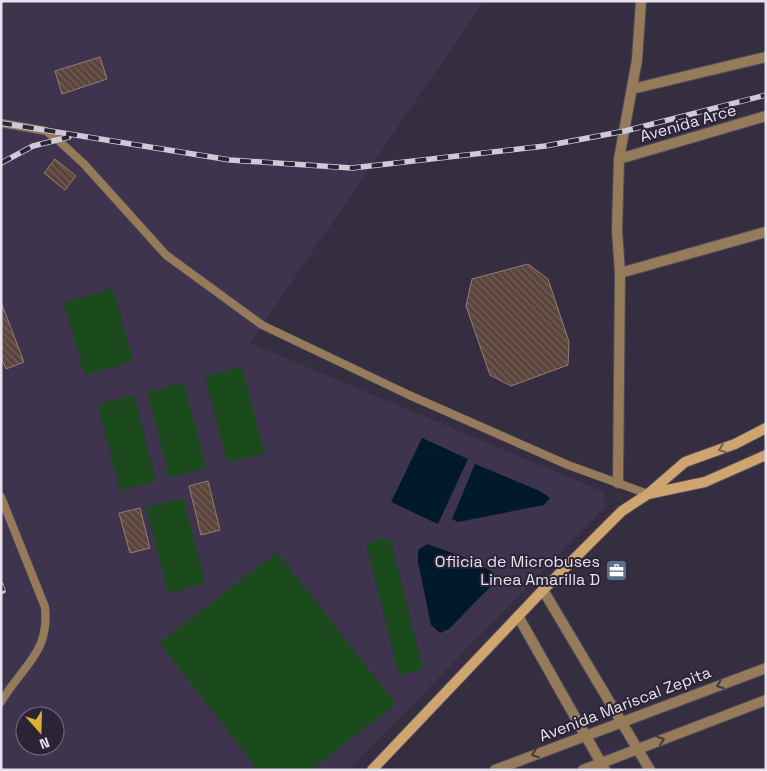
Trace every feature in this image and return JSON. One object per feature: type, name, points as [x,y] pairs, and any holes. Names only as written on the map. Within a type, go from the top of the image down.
[{"type":"main road","points":[[372,770],[543,590],[622,512],[648,494],[685,462],[735,444],[766,428]]},
{"type":"main road","points":[[648,494],[705,482],[766,454]]},
{"type":"street","points":[[618,483],[620,273],[616,230],[619,159],[637,60],[641,1]]},
{"type":"street","points":[[632,89],[766,57]]},
{"type":"street","name":"Avenida Arce","points":[[619,159],[766,116]]},
{"type":"street","points":[[620,273],[766,232]]},
{"type":"street","points":[[543,590],[650,770]]},
{"type":"street","points":[[518,616],[603,766]]},
{"type":"street","name":"Avenida Mariscal Zepita","points":[[495,770],[766,668]]},
{"type":"street","points":[[583,770],[603,766],[638,748],[766,700]]},
{"type":"lane","points":[[1,124],[46,131],[58,140],[84,164],[166,255],[262,325],[409,395],[568,465],[648,494]]},
{"type":"lane","points":[[1,497],[45,607],[47,626],[41,648],[1,702]]},
{"type":"shaded area","points":[[1,1],[484,1],[250,343],[604,492],[605,507],[349,770],[1,770]]},
{"type":"green space","points":[[113,289],[133,361],[84,375],[64,302]]},
{"type":"green space","points":[[242,367],[264,453],[227,462],[205,376]]},
{"type":"green space","points":[[184,383],[206,468],[169,478],[148,392]]},
{"type":"green space","points":[[134,395],[156,481],[120,491],[98,405]]},
{"type":"green space","points":[[183,498],[205,583],[168,593],[146,507]]},
{"type":"green space","points":[[390,538],[423,669],[399,675],[366,543]]},
{"type":"green space","points":[[277,552],[396,704],[311,770],[258,770],[160,643]]},
{"type":"water","points":[[422,438],[468,459],[438,524],[391,502]]},
{"type":"water","points":[[475,464],[540,491],[550,498],[544,505],[458,522],[452,519]]},
{"type":"water","points":[[427,544],[472,560],[494,573],[494,583],[449,629],[440,633],[431,625],[418,562],[418,550]]},
{"type":"building","points":[[100,57],[107,79],[62,94],[55,71]]},
{"type":"building","points":[[55,159],[76,176],[65,190],[44,173]]},
{"type":"building","points":[[528,264],[548,279],[569,342],[568,365],[511,386],[490,375],[466,306],[472,279]]},
{"type":"building","points":[[1,302],[24,362],[6,369],[1,357]]},
{"type":"building","points":[[208,481],[220,530],[201,535],[189,486]]},
{"type":"building","points":[[140,508],[150,548],[130,553],[119,513]]},
{"type":"railway","points":[[1,123],[230,160],[352,168],[545,146],[625,131],[766,95]]},
{"type":"railway","points":[[1,163],[33,146],[69,137]]},
{"type":"railway","points":[[1,585],[3,591]]},
{"type":"place","name":"Ofiicia de Microbuses Linea Amarilla D","points":[[616,570]]}]
